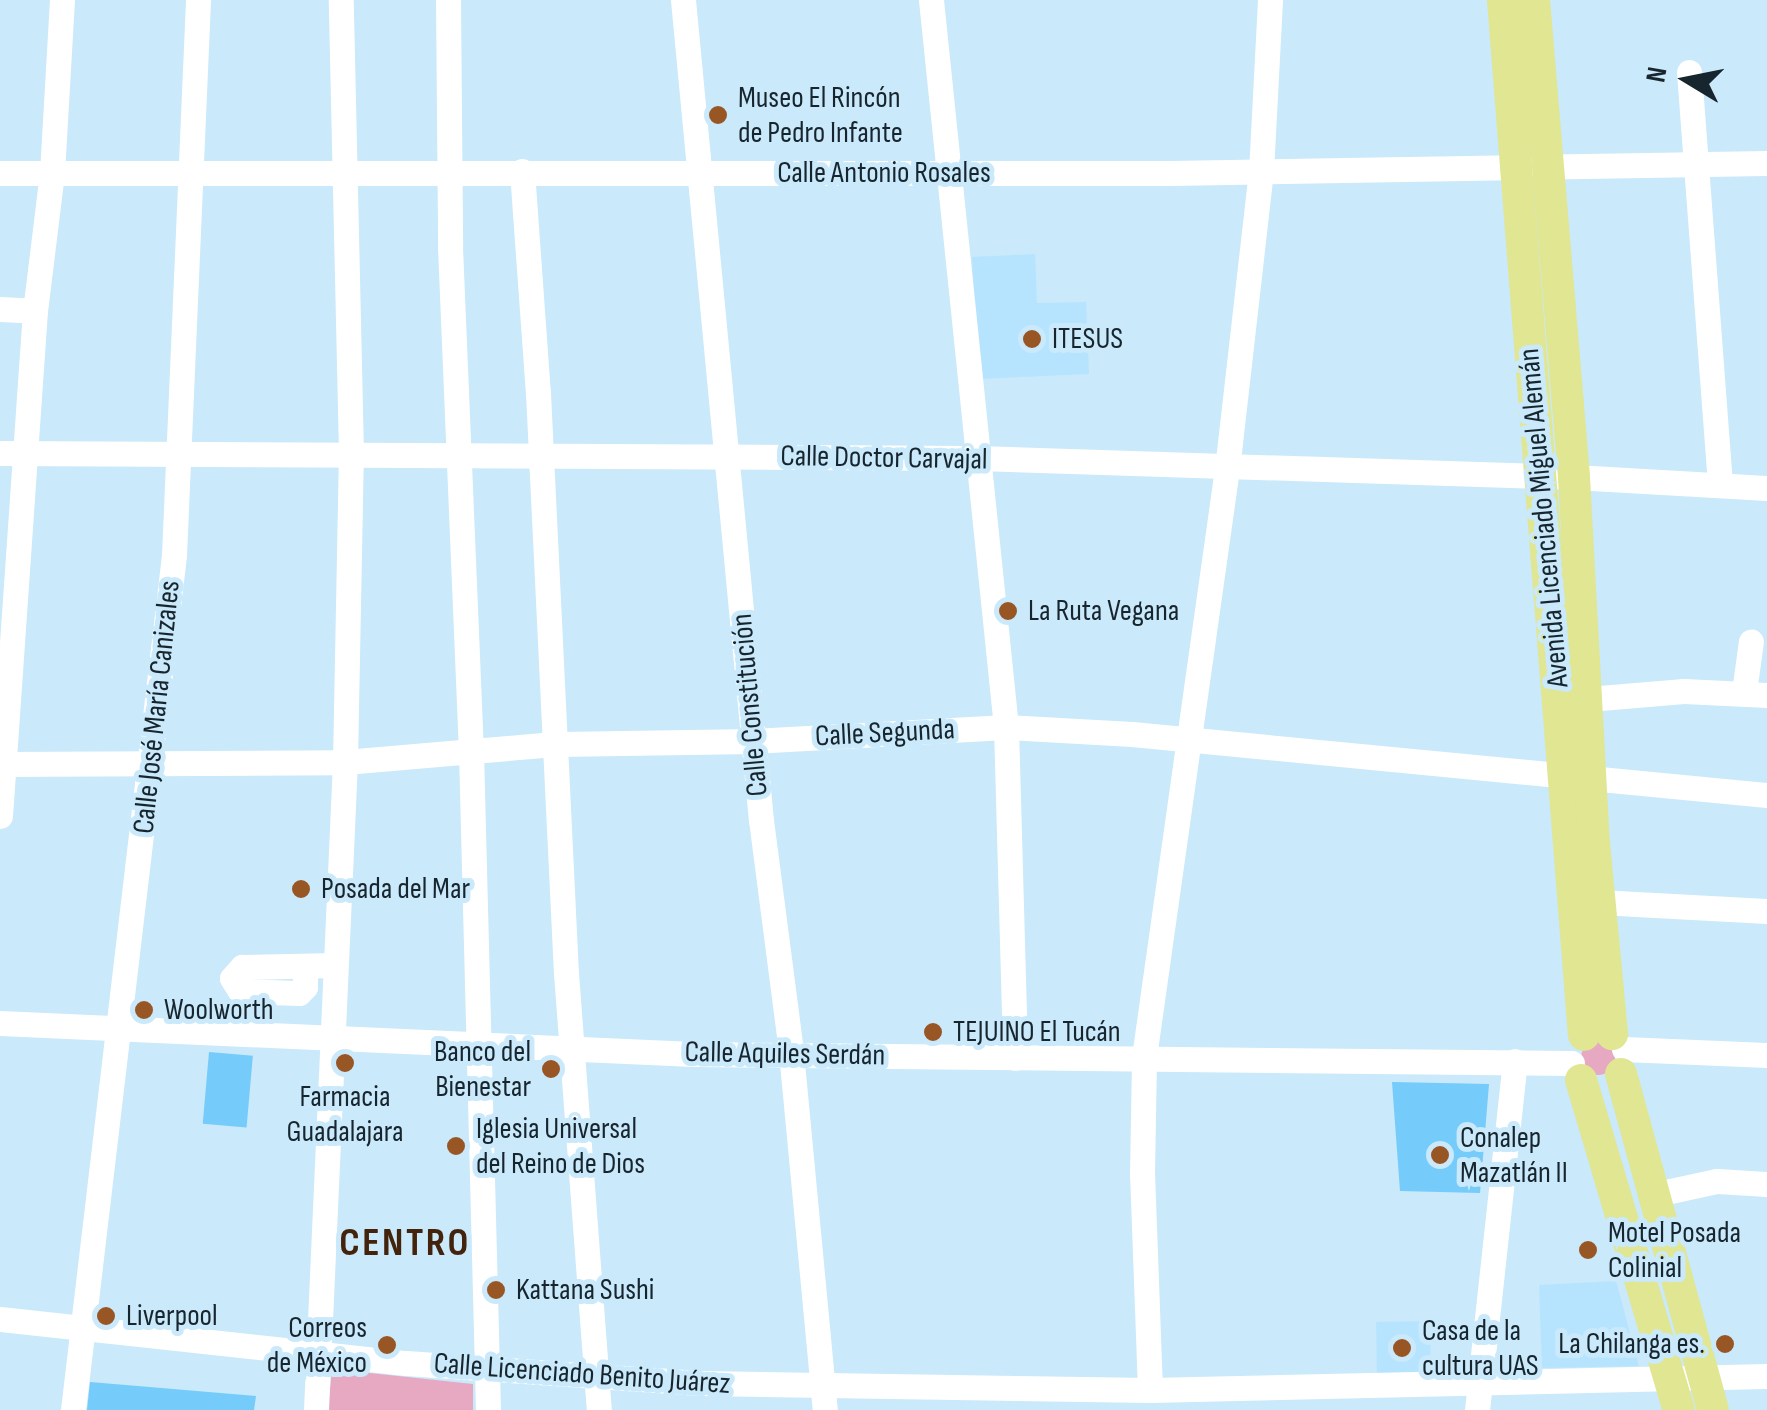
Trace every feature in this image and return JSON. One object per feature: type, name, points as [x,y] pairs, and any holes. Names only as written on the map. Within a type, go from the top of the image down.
[{"type":"main road","name":"Avenida Licenciado Miguel Alemán","points":[[1520,12],[1549,170],[1574,477],[1588,698],[1578,777],[1600,902],[1603,1057],[1652,1196],[1713,1410]]},
{"type":"main road","name":"Avenida Licenciado Miguel Alemán","points":[[1520,12],[1516,170],[1540,476],[1578,777],[1603,1057],[1675,1394]]},
{"type":"street","points":[[0,816],[13,453],[52,173],[62,0]]},
{"type":"street","name":"Calle José María Canizales","points":[[73,1410],[86,1329],[174,555],[198,0]]},
{"type":"street","points":[[316,1410],[345,762],[351,453],[341,0]]},
{"type":"street","points":[[448,0],[448,170],[456,453],[471,752],[488,1410]]},
{"type":"street","name":"Calle Constitución","points":[[683,0],[754,741],[791,1052],[824,1398]]},
{"type":"street","points":[[931,0],[975,458],[1006,727],[1014,1058]]},
{"type":"street","points":[[1150,1390],[1142,1174],[1144,1057],[1227,470],[1261,172],[1270,0]]},
{"type":"street","points":[[1688,72],[1720,484]]},
{"type":"street","name":"Calle Antonio Rosales","points":[[0,173],[192,176],[448,170],[700,174],[1261,172],[1549,170],[1767,163]]},
{"type":"street","points":[[522,171],[598,1410]]},
{"type":"street","points":[[0,309],[34,311]]},
{"type":"street","name":"Calle Doctor Carvajal","points":[[13,453],[975,458],[1227,470],[1574,477],[1767,488]]},
{"type":"street","points":[[1588,698],[1756,694],[1752,641]]},
{"type":"street","name":"Calle Segunda","points":[[2,764],[345,762],[557,744],[754,741],[1006,727],[1188,740],[1767,795]]},
{"type":"street","points":[[1600,902],[1767,911]]},
{"type":"street","points":[[306,967],[334,965]]},
{"type":"street","name":"Calle Aquiles Serdán","points":[[0,1023],[573,1048],[1014,1058],[1515,1061],[1767,1055]]},
{"type":"street","name":"Calle Aquiles Serdán","points":[[1603,1057],[1767,1069]]},
{"type":"street","points":[[1477,1398],[1515,1061]]},
{"type":"street","points":[[1652,1196],[1717,1180],[1767,1184]]},
{"type":"street","name":"Calle Licenciado Benito Juárez","points":[[0,1320],[320,1354],[824,1398],[1065,1400],[1150,1390],[1477,1398],[1675,1394],[1704,1377],[1767,1376]]},
{"type":"shaded area","name":"ITESUS","points":[[1035,254],[1037,303],[1086,302],[1089,374],[978,379],[972,257]]},
{"type":"shaded area","points":[[1598,1041],[1610,1046],[1615,1058],[1610,1070],[1598,1075],[1586,1070],[1581,1058],[1586,1046]]},
{"type":"shaded area","points":[[1616,1281],[1639,1366],[1542,1368],[1539,1285]]},
{"type":"shaded area","name":"Casa de la cultura UAS","points":[[1430,1321],[1431,1374],[1377,1375],[1376,1322]]},
{"type":"shaded area","points":[[332,1369],[473,1384],[473,1410],[328,1410]]},
{"type":"building","points":[[209,1052],[253,1056],[247,1128],[203,1124]]},
{"type":"building","name":"Conalep Mazatlán II","points":[[1392,1082],[1489,1084],[1480,1193],[1400,1191]]},
{"type":"building","points":[[90,1382],[256,1396],[254,1410],[87,1410]]},
{"type":"place","name":"Museo El Rincón de Pedro Infante","points":[[718,115]]},
{"type":"place","name":"ITESUS","points":[[1032,339]]},
{"type":"place","name":"La Ruta Vegana","points":[[1008,611]]},
{"type":"place","name":"Posada del Mar","points":[[301,889]]},
{"type":"place","name":"Woolworth","points":[[144,1010]]},
{"type":"place","name":"TEJUINO El Tucán","points":[[933,1032]]},
{"type":"place","name":"Farmacia Guadalajara","points":[[345,1063]]},
{"type":"place","name":"Banco del Bienestar","points":[[551,1069]]},
{"type":"place","name":"Iglesia Universal del Reino de Dios","points":[[456,1146]]},
{"type":"place","name":"Conalep Mazatlán II","points":[[1440,1155]]},
{"type":"place","name":"Motel Posada Colinial","points":[[1588,1250]]},
{"type":"place","name":"Kattana Sushi","points":[[496,1290]]},
{"type":"place","name":"Liverpool","points":[[106,1316]]},
{"type":"place","name":"La Chilanga es.","points":[[1725,1344]]},
{"type":"place","name":"Correos de México","points":[[387,1345]]},
{"type":"place","name":"Casa de la cultura UAS","points":[[1402,1348]]},
{"type":"district","name":"CENTRO","points":[[405,1243]]}]
